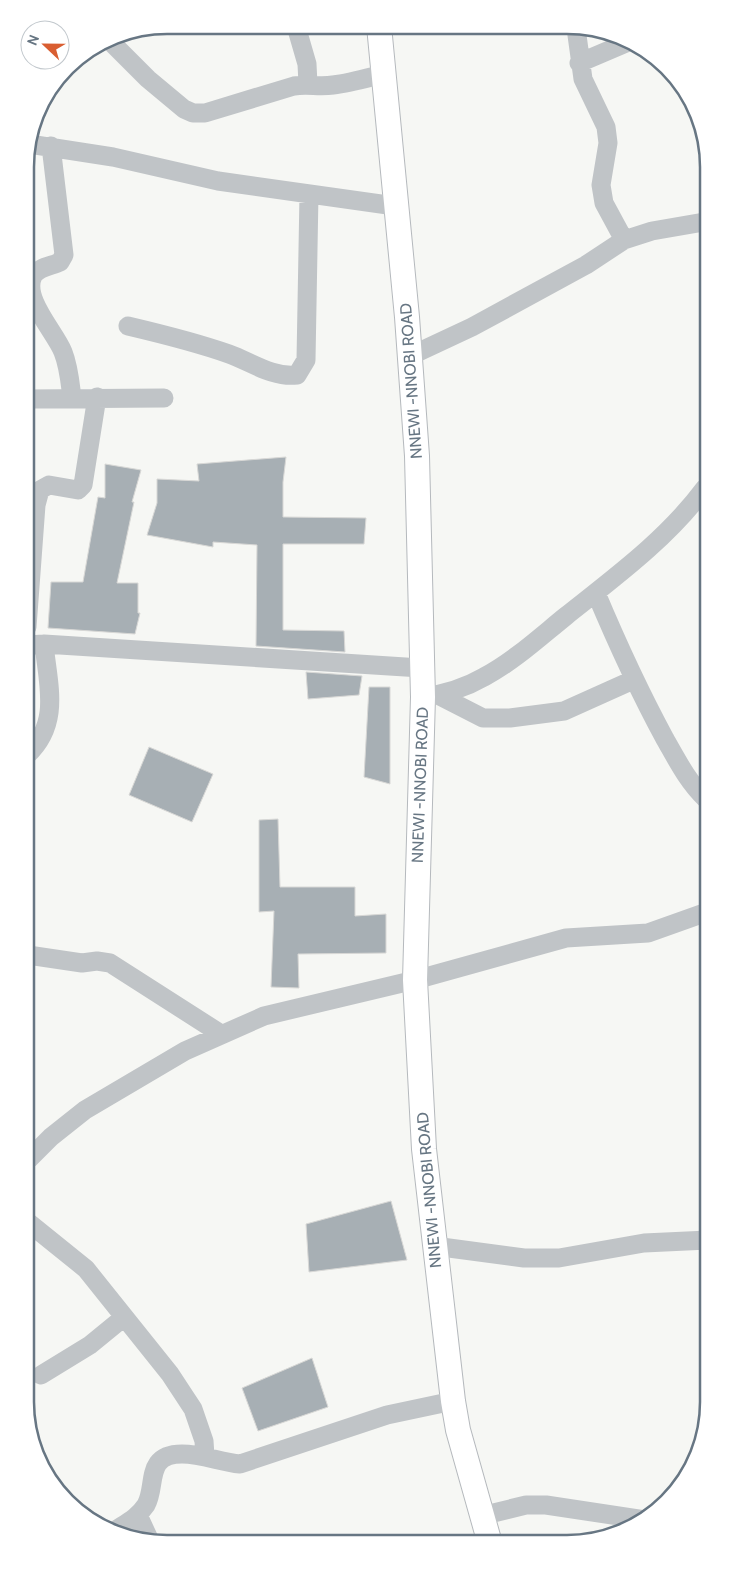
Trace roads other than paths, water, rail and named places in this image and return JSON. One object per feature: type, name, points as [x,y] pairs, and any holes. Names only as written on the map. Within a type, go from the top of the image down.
[{"type":"main road","name":"NNEWI -NNOBI ROAD","points":[[380,34],[410,356],[417,475],[422,668],[431,696],[416,980],[424,1149],[453,1401],[487,1535]]},
{"type":"street","points":[[298,34],[307,64],[308,84]]},
{"type":"street","points":[[577,34],[579,63],[583,79],[606,127],[608,143],[601,185],[610,216],[624,240]]},
{"type":"street","points":[[114,45],[148,79],[184,109],[193,113],[205,112],[308,84],[320,86],[335,85],[383,74]]},
{"type":"street","points":[[579,63],[621,45]]},
{"type":"street","points":[[36,145],[51,146],[210,180],[395,206]]},
{"type":"street","points":[[34,274],[37,270],[60,262],[64,255],[51,146]]},
{"type":"street","points":[[128,326],[196,343],[230,354],[284,377],[298,374],[306,360],[309,194]]},
{"type":"street","points":[[410,356],[480,322],[586,265],[624,240],[652,231],[700,223]]},
{"type":"street","points":[[34,299],[35,305],[63,352],[69,373],[72,398]]},
{"type":"street","points":[[34,532],[36,505],[40,490],[49,485],[78,490],[83,485],[97,397]]},
{"type":"street","points":[[34,399],[164,398]]},
{"type":"street","points":[[431,696],[456,691],[484,677],[514,658],[638,559],[686,511],[700,494]]},
{"type":"street","points":[[596,593],[633,680],[680,764],[700,792]]},
{"type":"street","points":[[34,749],[46,730],[51,710],[36,644],[422,668]]},
{"type":"street","points":[[431,696],[484,718],[510,718],[564,710],[633,680]]},
{"type":"street","points":[[34,1154],[51,1136],[85,1110],[185,1051],[264,1016],[416,980],[566,938],[648,933],[700,914]]},
{"type":"street","points":[[34,956],[82,963],[98,961],[110,963],[221,1034]]},
{"type":"street","points":[[34,1227],[86,1269],[123,1318],[170,1374],[193,1409],[204,1441],[205,1456]]},
{"type":"street","points":[[434,1246],[524,1258],[559,1258],[644,1243],[700,1240]]},
{"type":"street","points":[[40,1375],[90,1346],[123,1318]]},
{"type":"street","points":[[121,1527],[138,1516],[147,1502],[156,1468],[164,1458],[180,1454],[205,1456],[222,1462],[240,1464],[387,1415],[453,1401]]},
{"type":"street","points":[[481,1516],[526,1505],[546,1505],[632,1518]]},
{"type":"street","points":[[138,1516],[146,1534]]}]
